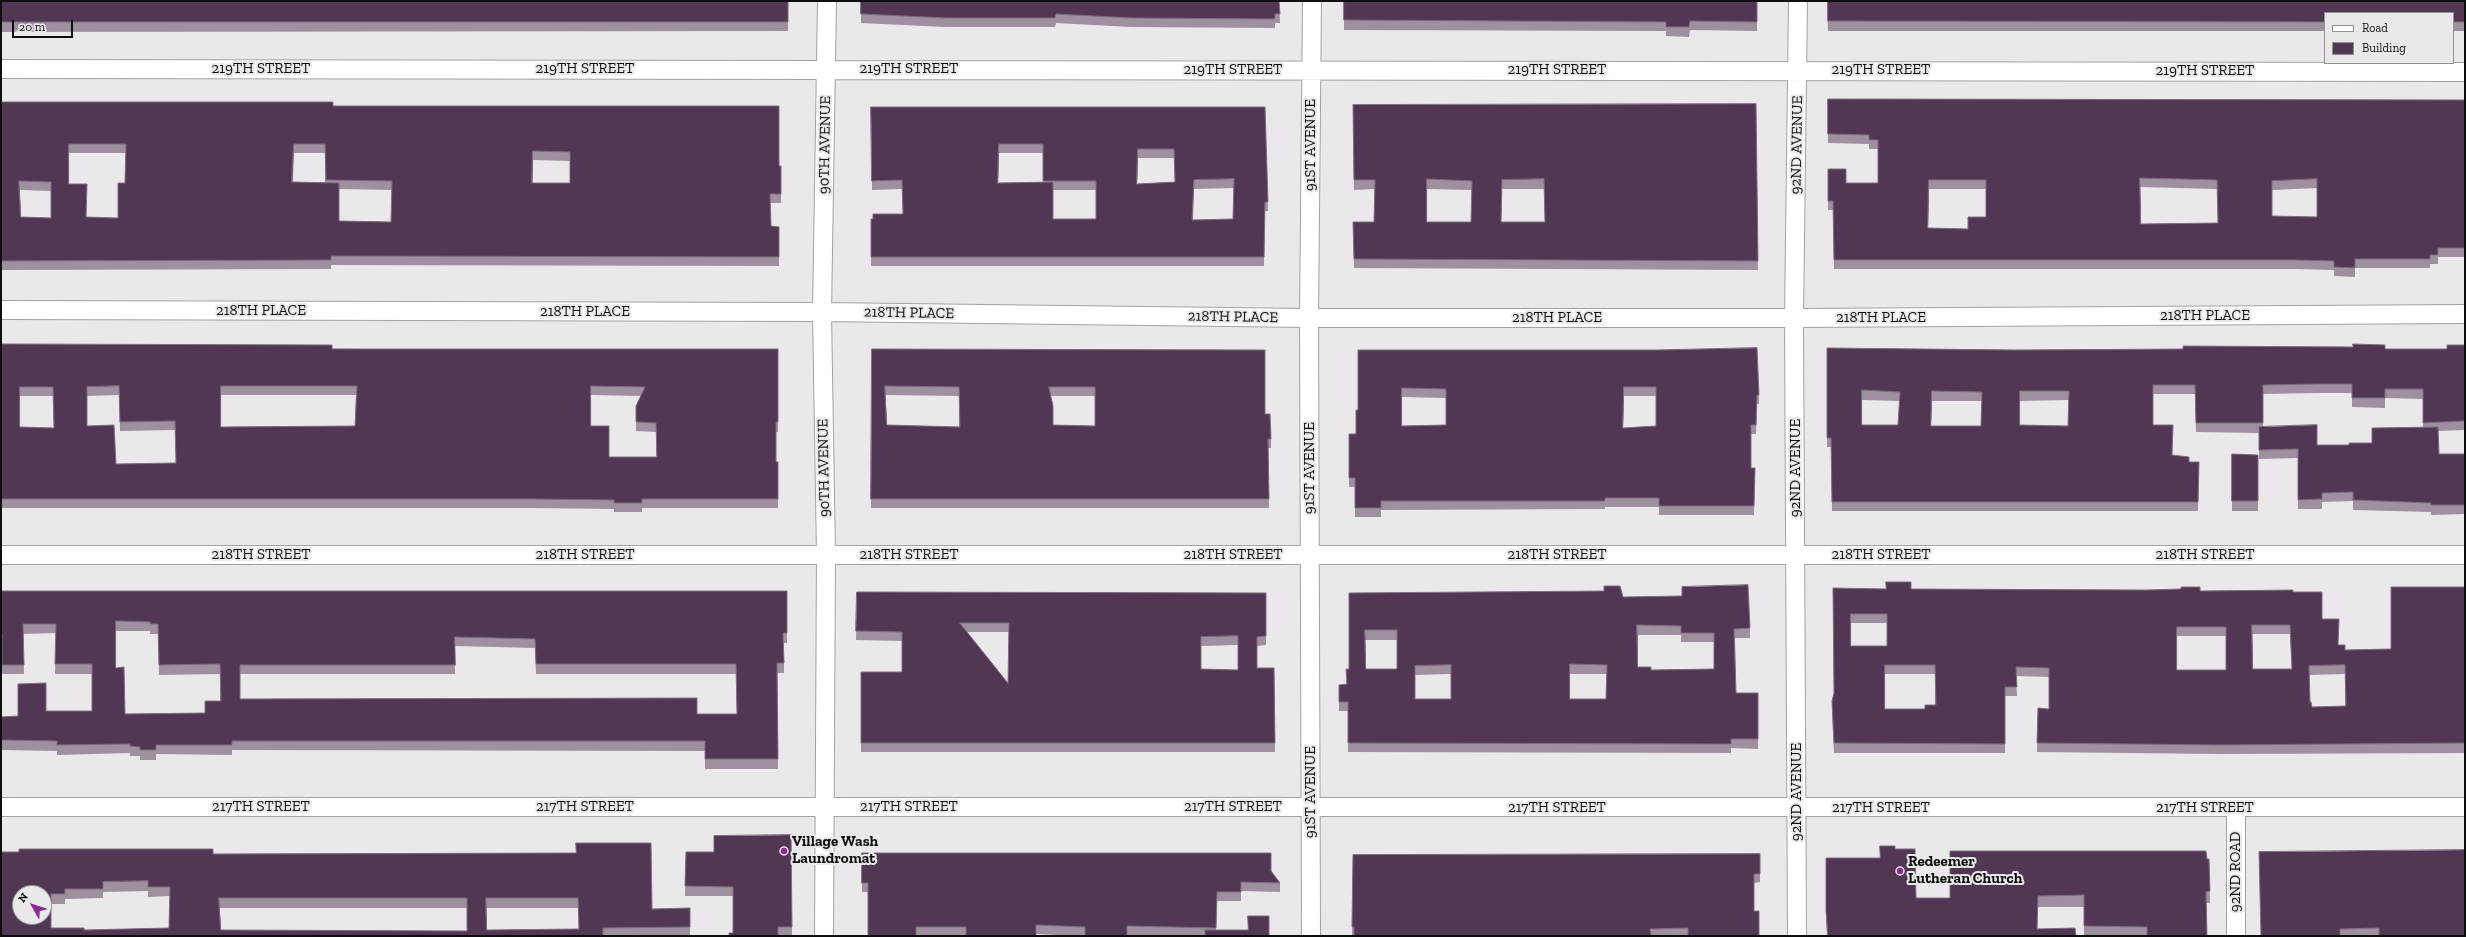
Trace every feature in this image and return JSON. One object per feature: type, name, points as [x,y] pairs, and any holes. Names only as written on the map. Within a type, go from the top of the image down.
[{"type":"street","name":"90TH AVENUE","points":[[824,936],[823,807],[826,555],[822,312],[827,1]]},
{"type":"street","name":"91ST AVENUE","points":[[1311,936],[1311,555],[1309,318],[1312,1]]},
{"type":"street","name":"92ND AVENUE","points":[[1797,936],[1794,318],[1798,1]]},
{"type":"street","name":"219TH STREET","points":[[1,69],[2465,72]]},
{"type":"street","name":"218TH PLACE","points":[[1,310],[822,312],[1309,318],[1794,318],[2465,314]]},
{"type":"street","name":"218TH STREET","points":[[1,555],[2465,555]]},
{"type":"street","name":"217TH STREET","points":[[1,807],[2465,807]]},
{"type":"street","name":"92ND ROAD","points":[[2236,808],[2236,936]]},
{"type":"building","points":[[1,1],[788,1],[788,22],[1,22]]},
{"type":"building","points":[[861,1],[1279,1],[1280,14],[1275,14],[1275,19],[1131,18],[1056,14],[1055,18],[946,18],[861,14]]},
{"type":"building","points":[[1344,1],[1757,1],[1757,22],[1690,21],[1689,27],[1666,27],[1666,22],[1344,20]]},
{"type":"building","points":[[1828,1],[2465,1],[2465,22],[2454,22],[2454,12],[2324,12],[2324,22],[1828,21]]},
{"type":"building","points":[[1828,99],[2465,100],[2465,248],[2438,248],[2438,255],[2430,255],[2430,259],[2355,259],[2355,268],[2334,267],[2334,261],[2295,260],[1834,260],[1833,201],[1828,201],[1828,169],[1846,169],[1846,183],[1878,183],[1878,140],[1869,140],[1869,135],[1828,134]],"holes":[[[2140,178],[2217,180],[2218,223],[2141,224]],[[2317,179],[2317,217],[2272,216],[2272,181]],[[1929,180],[1986,180],[1986,217],[1968,217],[1968,229],[1928,228]]]},
{"type":"building","points":[[1,102],[333,102],[333,106],[779,106],[779,166],[781,166],[781,194],[770,194],[771,226],[779,227],[779,257],[331,256],[331,260],[1,261]],"holes":[[[69,144],[126,144],[125,183],[118,183],[118,218],[86,217],[87,184],[69,184]],[[294,144],[325,144],[326,180],[392,181],[391,222],[339,221],[339,183],[292,182]],[[533,151],[570,152],[570,183],[532,183]],[[19,181],[51,182],[51,218],[21,217]]]},
{"type":"building","points":[[1756,104],[1758,261],[1354,259],[1353,222],[1374,222],[1375,180],[1354,180],[1353,105]],"holes":[[[1427,179],[1472,181],[1471,222],[1427,222]],[[1544,179],[1545,222],[1501,222],[1502,180]]]},
{"type":"building","points":[[871,107],[1265,107],[1268,202],[1265,202],[1264,257],[871,257],[871,219],[873,219],[873,214],[903,214],[902,180],[872,181]],"holes":[[[999,144],[1043,144],[1043,181],[1096,181],[1096,219],[1053,219],[1053,182],[998,183]],[[1138,149],[1174,149],[1175,182],[1137,184]],[[1234,179],[1233,219],[1192,220],[1194,180]]]},
{"type":"building","points":[[1,344],[332,345],[332,349],[778,349],[778,422],[776,422],[776,462],[778,462],[778,499],[642,499],[642,503],[614,503],[614,500],[532,499],[1,499]],"holes":[[[119,386],[120,422],[175,421],[176,463],[116,464],[114,425],[87,426],[87,387]],[[221,386],[357,386],[355,426],[221,427]],[[591,386],[645,387],[636,406],[636,422],[656,423],[657,457],[609,457],[609,426],[591,426]],[[20,387],[53,387],[54,428],[20,427]]]},
{"type":"building","points":[[2353,344],[2385,345],[2385,349],[2447,349],[2447,345],[2465,345],[2465,421],[2423,423],[2423,389],[2385,389],[2385,398],[2352,398],[2352,384],[2318,384],[2263,385],[2263,423],[2196,423],[2195,385],[2153,385],[2153,425],[2173,425],[2172,455],[2189,457],[2189,462],[2199,462],[2198,502],[1832,502],[1831,438],[1827,438],[1827,348],[2015,350],[2183,349],[2183,346],[2353,347]],"holes":[[[1862,390],[1900,392],[1898,425],[1862,425]],[[1932,391],[1982,392],[1981,426],[1931,426]],[[2020,391],[2069,391],[2068,426],[2020,425]]]},
{"type":"building","points":[[1757,348],[1759,395],[1757,395],[1756,425],[1751,425],[1751,468],[1755,468],[1754,506],[1659,506],[1659,498],[1605,498],[1605,501],[1381,501],[1381,508],[1355,508],[1355,478],[1349,478],[1349,434],[1356,434],[1356,410],[1358,410],[1358,350],[1656,350]],"holes":[[[1624,387],[1656,387],[1656,426],[1623,428]],[[1402,388],[1446,389],[1446,425],[1402,426]]]},
{"type":"building","points":[[872,349],[1265,350],[1265,414],[1270,414],[1271,439],[1268,439],[1269,499],[871,499]],"holes":[[[885,386],[959,387],[960,427],[887,425]],[[1049,387],[1095,387],[1095,426],[1053,425],[1053,406]]]},
{"type":"building","points":[[2317,425],[2317,445],[2372,443],[2372,428],[2438,427],[2439,454],[2465,454],[2465,505],[2431,505],[2431,503],[2353,500],[2353,492],[2322,493],[2322,499],[2298,500],[2298,449],[2259,450],[2259,427]]},
{"type":"building","points":[[2232,454],[2258,455],[2258,501],[2232,501]]},
{"type":"building","points":[[1886,582],[1911,582],[1911,589],[2146,590],[2200,587],[2200,591],[2293,590],[2293,592],[2322,592],[2322,619],[2339,619],[2338,645],[2345,645],[2345,650],[2391,649],[2391,587],[2465,587],[2465,743],[2219,745],[2037,743],[2038,708],[2049,709],[2049,668],[2016,667],[2017,687],[2005,687],[2005,744],[1834,743],[1832,701],[1834,693],[1833,588],[1886,589]],"holes":[[[1851,614],[1887,614],[1887,646],[1851,646]],[[2252,625],[2290,625],[2292,669],[2253,669]],[[2177,627],[2226,627],[2226,670],[2177,670]],[[1885,665],[1935,665],[1936,705],[1925,705],[1925,709],[1885,709]],[[2345,665],[2346,706],[2312,707],[2310,702],[2309,666]]]},
{"type":"building","points":[[1748,585],[1750,628],[1734,629],[1736,693],[1758,693],[1758,739],[1731,739],[1731,744],[1348,743],[1348,702],[1339,702],[1339,685],[1347,684],[1346,669],[1349,669],[1349,593],[1604,591],[1604,586],[1620,586],[1623,597],[1682,596],[1682,587]],"holes":[[[1637,625],[1681,626],[1681,633],[1714,633],[1714,669],[1651,670],[1651,667],[1638,667]],[[1365,630],[1397,630],[1397,669],[1366,669]],[[1570,664],[1607,665],[1606,699],[1570,699]],[[1451,665],[1451,699],[1415,699],[1415,666]]]},
{"type":"building","points":[[1,591],[787,591],[787,633],[783,633],[784,663],[777,663],[778,759],[705,759],[705,741],[232,741],[232,745],[156,745],[156,750],[140,750],[140,747],[130,746],[130,744],[57,745],[57,741],[1,740],[1,717],[18,716],[18,684],[46,683],[46,711],[92,711],[92,664],[55,664],[56,624],[23,624],[24,665],[2,665]],"holes":[[[116,621],[150,622],[150,624],[158,624],[159,665],[220,664],[221,701],[205,701],[205,713],[125,714],[124,667],[116,668]],[[455,637],[535,639],[536,664],[736,664],[737,714],[697,714],[697,698],[240,699],[240,665],[455,665]]]},
{"type":"building","points":[[857,592],[1266,593],[1266,636],[1257,637],[1257,668],[1274,668],[1275,743],[861,743],[861,672],[902,672],[902,632],[856,631]],"holes":[[[960,623],[1009,623],[1008,683]],[[1238,636],[1238,670],[1201,669],[1201,637]]]},
{"type":"building","points":[[791,835],[792,927],[778,927],[778,936],[729,936],[729,933],[733,933],[733,887],[685,886],[686,852],[714,852],[714,836]]},
{"type":"building","points":[[576,843],[651,843],[652,909],[690,908],[690,927],[603,928],[603,936],[1,936],[1,852],[19,852],[19,849],[213,849],[213,854],[576,853]],"holes":[[[148,881],[148,887],[170,887],[169,928],[84,930],[84,928],[51,928],[51,925],[12,925],[12,885],[52,885],[52,894],[65,894],[65,889],[103,889],[103,882]],[[219,898],[467,898],[467,931],[221,930]],[[486,898],[578,898],[579,929],[487,930]]]},
{"type":"building","points":[[1880,846],[1895,846],[1895,849],[1915,849],[1916,898],[1950,898],[1950,851],[2206,851],[2207,859],[2209,859],[2210,891],[2206,892],[2207,936],[2147,936],[2147,927],[2084,926],[2084,895],[2038,896],[2037,929],[2075,928],[2076,936],[1828,936],[1826,911],[1826,858],[1880,858]]},
{"type":"building","points":[[2465,850],[2465,936],[2379,936],[2379,928],[2340,929],[2340,936],[2261,936],[2259,852]]},
{"type":"building","points":[[862,853],[1271,853],[1271,871],[1280,883],[1241,882],[1241,892],[1217,892],[1216,928],[1127,926],[1127,936],[1085,936],[1085,927],[1036,925],[1036,936],[966,936],[966,927],[916,927],[916,936],[868,936],[868,883],[862,883]]},
{"type":"building","points":[[1760,854],[1760,874],[1754,874],[1754,911],[1759,911],[1759,936],[1688,936],[1688,928],[1650,929],[1651,936],[1354,936],[1354,927],[1352,927],[1353,855]]},
{"type":"building","points":[[1248,916],[1269,916],[1269,936],[1205,936],[1205,930],[1248,930]]},
{"type":"place","name":"Village Wash Laundromat","points":[[784,851]]},
{"type":"place","name":"Redeemer Lutheran Church","points":[[1900,871]]}]
